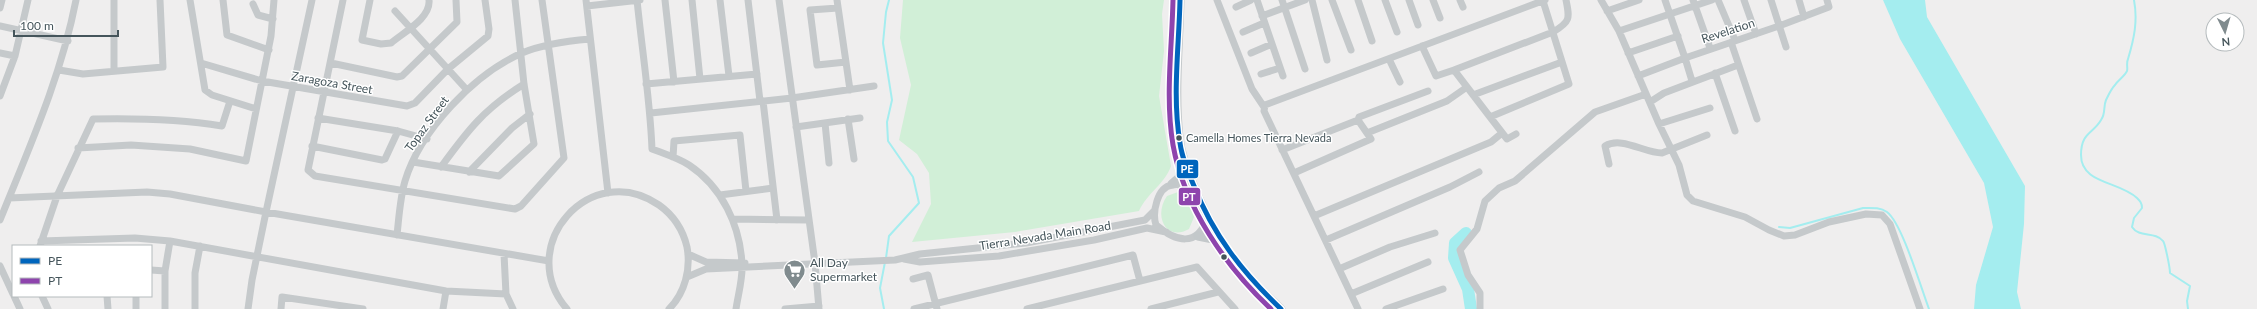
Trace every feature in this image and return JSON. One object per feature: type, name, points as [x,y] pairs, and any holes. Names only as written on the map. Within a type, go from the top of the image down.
[{"type":"main road","points":[[1180,0],[1177,92],[1179,138],[1183,161],[1207,219],[1218,240],[1242,271],[1281,309]]},
{"type":"main road","points":[[1172,184],[1179,178],[1183,161]]},
{"type":"main road","points":[[1198,236],[1218,240]]},
{"type":"street","points":[[0,8],[2,0]]},
{"type":"street","points":[[0,96],[3,81],[15,56],[28,0]]},
{"type":"street","points":[[0,220],[59,70],[68,40],[76,0]]},
{"type":"street","points":[[114,0],[114,71]]},
{"type":"street","points":[[59,70],[83,74],[163,67],[160,0]]},
{"type":"street","points":[[190,0],[205,90],[230,101],[256,109]]},
{"type":"street","points":[[223,0],[227,35],[269,50]]},
{"type":"street","points":[[78,148],[131,145],[190,149],[246,161],[269,50],[274,0]]},
{"type":"street","points":[[248,309],[266,212],[312,0]]},
{"type":"street","points":[[343,0],[331,63],[312,146],[308,170],[311,175],[402,192],[515,209],[521,206],[564,158],[542,0]]},
{"type":"street","points":[[370,0],[362,40],[389,44],[426,14],[429,0]]},
{"type":"street","points":[[331,63],[397,77],[402,76],[457,22],[456,0]]},
{"type":"street","name":"Zaragoza Street","points":[[201,63],[262,81],[324,93],[407,106],[416,103],[448,69],[488,36],[489,28],[485,0]]},
{"type":"street","points":[[413,162],[499,176],[534,144],[524,84],[515,0]]},
{"type":"street","points":[[608,193],[586,3],[638,0],[646,84],[651,113],[652,149],[673,157],[689,166],[720,195],[734,219],[742,265],[736,309]]},
{"type":"street","points":[[665,0],[674,82]]},
{"type":"street","points":[[692,0],[700,79]]},
{"type":"street","points":[[720,0],[729,76]]},
{"type":"street","points":[[748,0],[777,220]]},
{"type":"street","points":[[779,0],[815,263],[819,307],[785,309]]},
{"type":"street","points":[[1217,0],[1252,88],[1264,107],[1264,111],[1282,150],[1358,309]]},
{"type":"street","points":[[1236,7],[1251,0]]},
{"type":"street","points":[[1257,0],[1283,76]]},
{"type":"street","points":[[1282,0],[1305,69]]},
{"type":"street","points":[[1243,32],[1285,8],[1305,0]]},
{"type":"street","points":[[1312,0],[1327,60]]},
{"type":"street","points":[[1332,0],[1351,50]]},
{"type":"street","points":[[1358,0],[1372,41]]},
{"type":"street","points":[[1385,0],[1397,32]]},
{"type":"street","points":[[1409,0],[1418,25]]},
{"type":"street","points":[[1433,0],[1440,18]]},
{"type":"street","points":[[1264,107],[1544,0],[1570,84],[1490,117]]},
{"type":"street","points":[[1422,46],[1436,76],[1553,32],[1564,26],[1568,20],[1566,0]]},
{"type":"street","points":[[1601,0],[1619,31],[1659,124],[1679,165],[1687,195],[1694,201],[1745,217],[1784,236],[1795,235],[1836,220],[1866,214],[1882,215],[1890,224],[1920,309]]},
{"type":"street","points":[[1607,11],[1639,0]]},
{"type":"street","points":[[1666,0],[1692,81]]},
{"type":"street","points":[[1619,31],[1670,14],[1694,3],[1712,0]]},
{"type":"street","points":[[1718,0],[1733,41],[1738,66],[1757,119]]},
{"type":"street","points":[[1744,0],[1756,34]]},
{"type":"street","points":[[1771,0],[1786,47]]},
{"type":"street","points":[[1799,0],[1804,17]]},
{"type":"street","name":"Revelation","points":[[1638,76],[1710,48],[1756,34],[1829,7],[1826,0]]},
{"type":"street","points":[[1694,3],[1710,48]]},
{"type":"street","points":[[253,4],[258,15],[273,19]]},
{"type":"street","points":[[846,62],[817,64],[810,10],[838,4],[850,90]]},
{"type":"street","points":[[395,11],[467,90]]},
{"type":"street","points":[[0,26],[68,40]]},
{"type":"street","points":[[1628,53],[1678,36]]},
{"type":"street","name":"Topaz Street","points":[[397,235],[402,192],[413,162],[441,118],[467,90],[503,64],[521,54],[548,45],[590,39]]},
{"type":"street","points":[[1251,52],[1272,44]]},
{"type":"street","points":[[0,53],[15,56]]},
{"type":"street","points":[[1389,59],[1400,82]]},
{"type":"street","points":[[1473,95],[1562,62]]},
{"type":"street","points":[[1650,102],[1664,93],[1692,81],[1738,66]]},
{"type":"street","points":[[1261,74],[1280,68]]},
{"type":"street","points":[[1454,70],[1507,139],[1516,134]]},
{"type":"street","points":[[1715,73],[1735,131]]},
{"type":"street","points":[[646,84],[757,74]]},
{"type":"street","points":[[441,167],[479,118],[498,101],[524,84]]},
{"type":"street","points":[[651,113],[792,98],[874,86]]},
{"type":"street","points":[[1367,133],[1447,101],[1467,87]]},
{"type":"street","points":[[1282,150],[1358,120],[1359,117],[1428,91]]},
{"type":"street","points":[[1480,309],[1480,293],[1468,275],[1460,250],[1477,229],[1485,201],[1499,188],[1515,181],[1595,112],[1646,94]]},
{"type":"street","points":[[230,101],[222,126],[184,120],[144,117],[93,119],[78,148],[57,196],[40,244],[135,238],[170,241],[446,291],[506,294]]},
{"type":"street","points":[[1659,124],[1710,108]]},
{"type":"street","points":[[469,172],[512,128],[530,114]]},
{"type":"street","points":[[318,118],[398,131],[427,138]]},
{"type":"street","points":[[796,127],[860,118]]},
{"type":"street","points":[[848,119],[854,159]]},
{"type":"street","points":[[1294,173],[1371,139],[1358,120]]},
{"type":"street","points":[[825,123],[829,162]]},
{"type":"street","points":[[312,146],[382,160],[385,158],[398,131]]},
{"type":"street","points":[[1314,216],[1492,142],[1502,133]]},
{"type":"street","points":[[673,157],[674,141],[740,135],[746,191]]},
{"type":"street","points":[[1609,164],[1605,151],[1605,146],[1608,144],[1621,143],[1654,153],[1671,149],[1707,136]]},
{"type":"street","points":[[1326,240],[1450,187],[1479,172]]},
{"type":"street","points":[[1196,192],[1186,186],[1172,184],[1162,192],[1154,211],[1156,225],[1166,232],[1184,239],[1198,236],[1207,219]]},
{"type":"street","points":[[720,195],[773,188]]},
{"type":"street","points":[[9,198],[147,192],[170,194],[548,261]]},
{"type":"street","points":[[567,309],[554,289],[548,261],[554,235],[569,213],[584,201],[608,193],[634,194],[654,202],[663,208],[677,224],[682,233],[688,254],[687,277],[682,292],[669,309]]},
{"type":"street","name":"Tierra Nevada Main Road","points":[[688,254],[706,262],[742,265],[899,259],[920,254],[1026,243],[1092,231],[1145,220],[1154,211]]},
{"type":"street","points":[[734,219],[808,220]]},
{"type":"street","name":"Tierra Nevada Main Road","points":[[899,259],[920,262],[999,256],[1087,241],[1147,228],[1166,232]]},
{"type":"street","points":[[1340,269],[1390,247],[1435,233]]},
{"type":"street","points":[[165,309],[165,271],[170,241]]},
{"type":"street","points":[[195,309],[195,273],[200,246]]},
{"type":"street","points":[[504,254],[506,294],[513,309]]},
{"type":"street","points":[[914,309],[937,306],[1134,255],[1140,281]]},
{"type":"street","points":[[1351,294],[1428,262]]},
{"type":"street","name":"Tierra Nevada Main Road","points":[[687,277],[706,269],[742,265]]},
{"type":"street","points":[[0,266],[12,291]]},
{"type":"street","points":[[1027,309],[1197,267],[1218,292],[1235,309]]},
{"type":"street","points":[[152,270],[165,271]]},
{"type":"street","points":[[913,279],[928,275],[937,306]]},
{"type":"street","points":[[1386,309],[1443,289]]},
{"type":"street","points":[[443,309],[446,291]]},
{"type":"street","points":[[1151,309],[1218,292]]},
{"type":"street","points":[[15,297],[20,309]]},
{"type":"street","points":[[42,297],[48,309]]},
{"type":"street","points":[[107,297],[108,309]]},
{"type":"street","points":[[136,297],[136,309]]},
{"type":"street","points":[[281,309],[282,298],[312,305],[363,309]]},
{"type":"green space","points":[[903,0],[1164,0],[1162,14],[1164,51],[1159,96],[1171,166],[1165,178],[1142,205],[1139,211],[1015,232],[912,242],[931,204],[929,173],[917,154],[899,140],[911,85],[900,38]]},
{"type":"green space","points":[[1178,192],[1188,198],[1194,217],[1189,229],[1181,232],[1174,232],[1168,230],[1164,225],[1161,211],[1167,196]]},
{"type":"water","points":[[1883,0],[1925,0],[1927,17],[2025,186],[2024,224],[2017,292],[2021,309],[1974,309],[1976,285],[1993,227],[1984,183],[1900,39]]},
{"type":"waterway","points":[[886,258],[889,236],[919,203],[913,177],[888,141],[887,122],[892,100],[883,43],[886,12],[889,0]]},
{"type":"waterway","points":[[2134,0],[2136,15],[2135,30],[2127,61],[2127,71],[2112,88],[2105,103],[2103,117],[2098,125],[2085,138],[2081,155],[2087,172],[2102,181],[2129,192],[2140,201],[2142,208],[2134,218],[2132,227],[2143,234],[2156,236],[2163,241],[2170,273],[2190,286],[2187,301],[2188,309]]},
{"type":"waterway","points":[[1779,227],[1790,228],[1863,208],[1884,210],[1893,218],[1905,242],[1929,309]]},
{"type":"waterway","points":[[1466,233],[1455,243],[1454,258],[1468,289],[1471,309]]},
{"type":"waterway","points":[[884,309],[880,288],[885,262]]},
{"type":"transit line","name":"PT","points":[[1173,0],[1169,109],[1173,145],[1179,168],[1187,191],[1209,234],[1238,274],[1271,309]]},
{"type":"transit line","name":"PE","points":[[1180,0],[1176,107],[1180,143],[1184,160],[1202,204],[1220,237],[1242,267],[1281,309]]},
{"type":"place","name":"Camella Homes Tierra Nevada","points":[[1179,138]]},
{"type":"place","name":"All Day Supermarket","points":[[795,290]]}]
